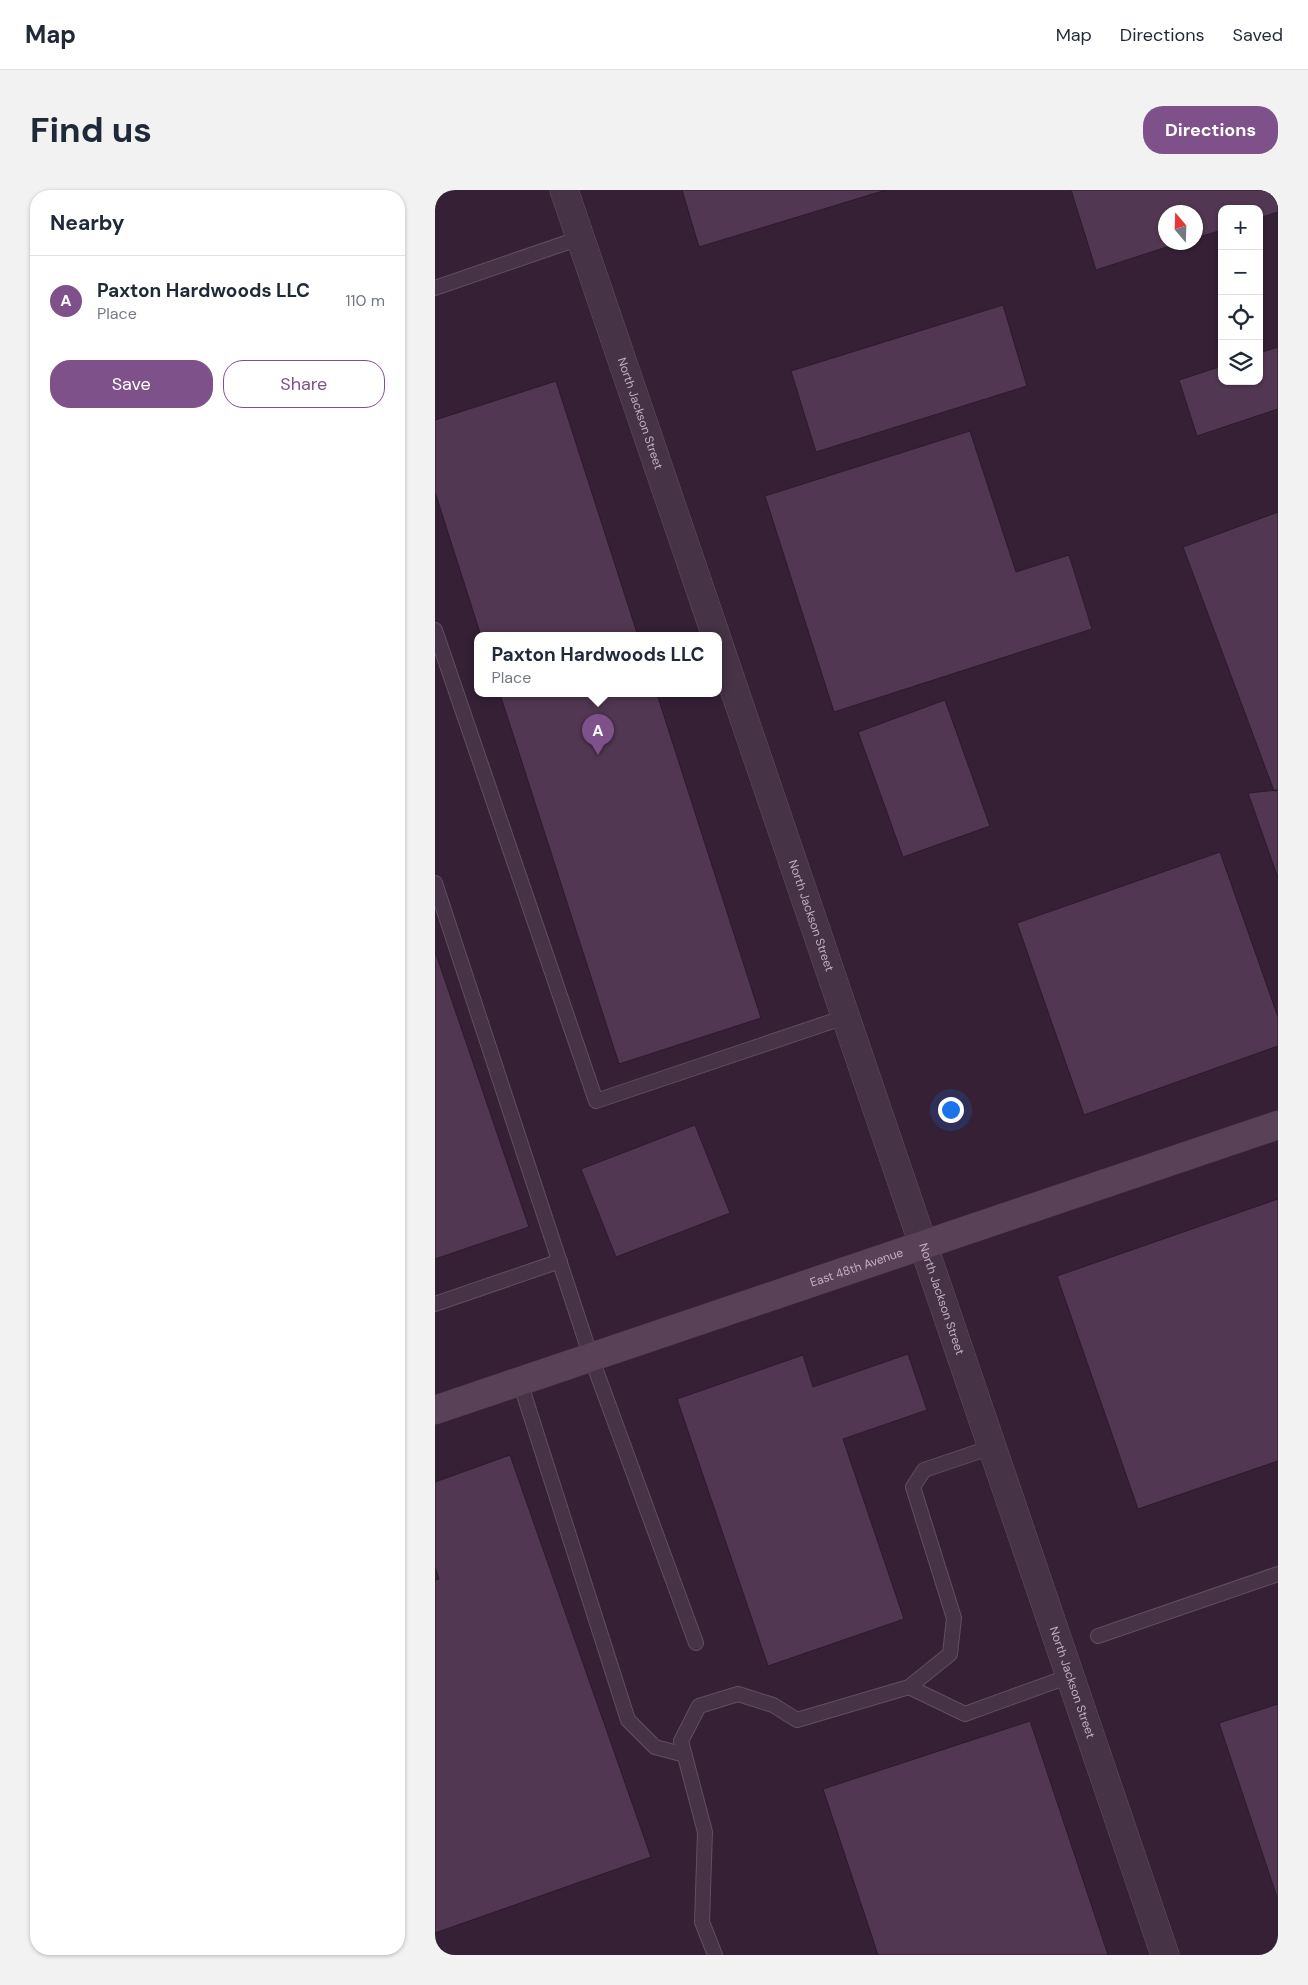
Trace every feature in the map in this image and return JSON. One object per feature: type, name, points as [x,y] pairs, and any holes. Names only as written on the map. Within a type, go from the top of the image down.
[{"type":"street","name":"North Jackson Street","points":[[564,190],[715,632]]},
{"type":"street","name":"North Jackson Street","points":[[722,654],[1165,1955]]},
{"type":"street","name":"East 48th Avenue","points":[[435,1410],[1278,1124]]},
{"type":"lane","points":[[435,288],[580,238]]},
{"type":"lane","points":[[435,630],[596,1100],[845,1017]]},
{"type":"lane","points":[[435,883],[591,1357],[696,1643]]},
{"type":"lane","points":[[435,1304],[560,1261]]},
{"type":"lane","points":[[520,1382],[628,1720],[655,1747],[685,1755]]},
{"type":"lane","points":[[715,1955],[702,1922],[705,1832],[681,1741],[699,1706],[738,1694],[773,1705],[797,1720],[909,1687],[950,1654],[954,1618],[913,1487],[924,1470],[992,1447]]},
{"type":"lane","points":[[1098,1636],[1278,1574]]},
{"type":"lane","points":[[909,1687],[965,1714],[1070,1676]]},
{"type":"building","points":[[682,190],[886,190],[699,247]]},
{"type":"building","points":[[1071,190],[1278,190],[1278,212],[1263,217],[1263,205],[1218,205],[1218,231],[1203,236],[1203,205],[1158,205],[1158,250],[1096,270]]},
{"type":"building","points":[[1003,305],[1027,386],[816,452],[791,371]]},
{"type":"building","points":[[1278,347],[1278,409],[1197,436],[1179,380],[1218,367],[1218,385],[1263,385],[1263,352]]},
{"type":"building","points":[[556,381],[637,632],[480,632],[435,492],[435,420]]},
{"type":"building","points":[[970,431],[1016,572],[1069,555],[1092,629],[834,712],[765,496]]},
{"type":"building","points":[[1278,512],[1278,790],[1274,791],[1183,547]]},
{"type":"building","points":[[501,697],[658,697],[761,1018],[619,1064]]},
{"type":"building","points":[[945,700],[990,826],[903,857],[858,732]]},
{"type":"building","points":[[1278,790],[1278,878],[1248,793]]},
{"type":"building","points":[[1220,852],[1278,1017],[1278,1046],[1084,1115],[1017,923]]},
{"type":"building","points":[[435,951],[529,1227],[435,1259]]},
{"type":"building","points":[[695,1125],[730,1213],[616,1257],[581,1169]]},
{"type":"building","points":[[1278,1199],[1278,1461],[1138,1509],[1057,1276]]},
{"type":"building","points":[[908,1354],[927,1410],[843,1439],[904,1619],[768,1666],[677,1399],[803,1355],[813,1387]]},
{"type":"building","points":[[510,1455],[651,1857],[435,1933],[435,1580],[439,1579],[435,1567],[435,1482]]},
{"type":"building","points":[[1278,1704],[1278,1900],[1219,1723]]},
{"type":"building","points":[[1030,1721],[1108,1955],[878,1955],[823,1789]]},
{"type":"place","name":"Paxton Hardwoods LLC","points":[[598,755]]}]
